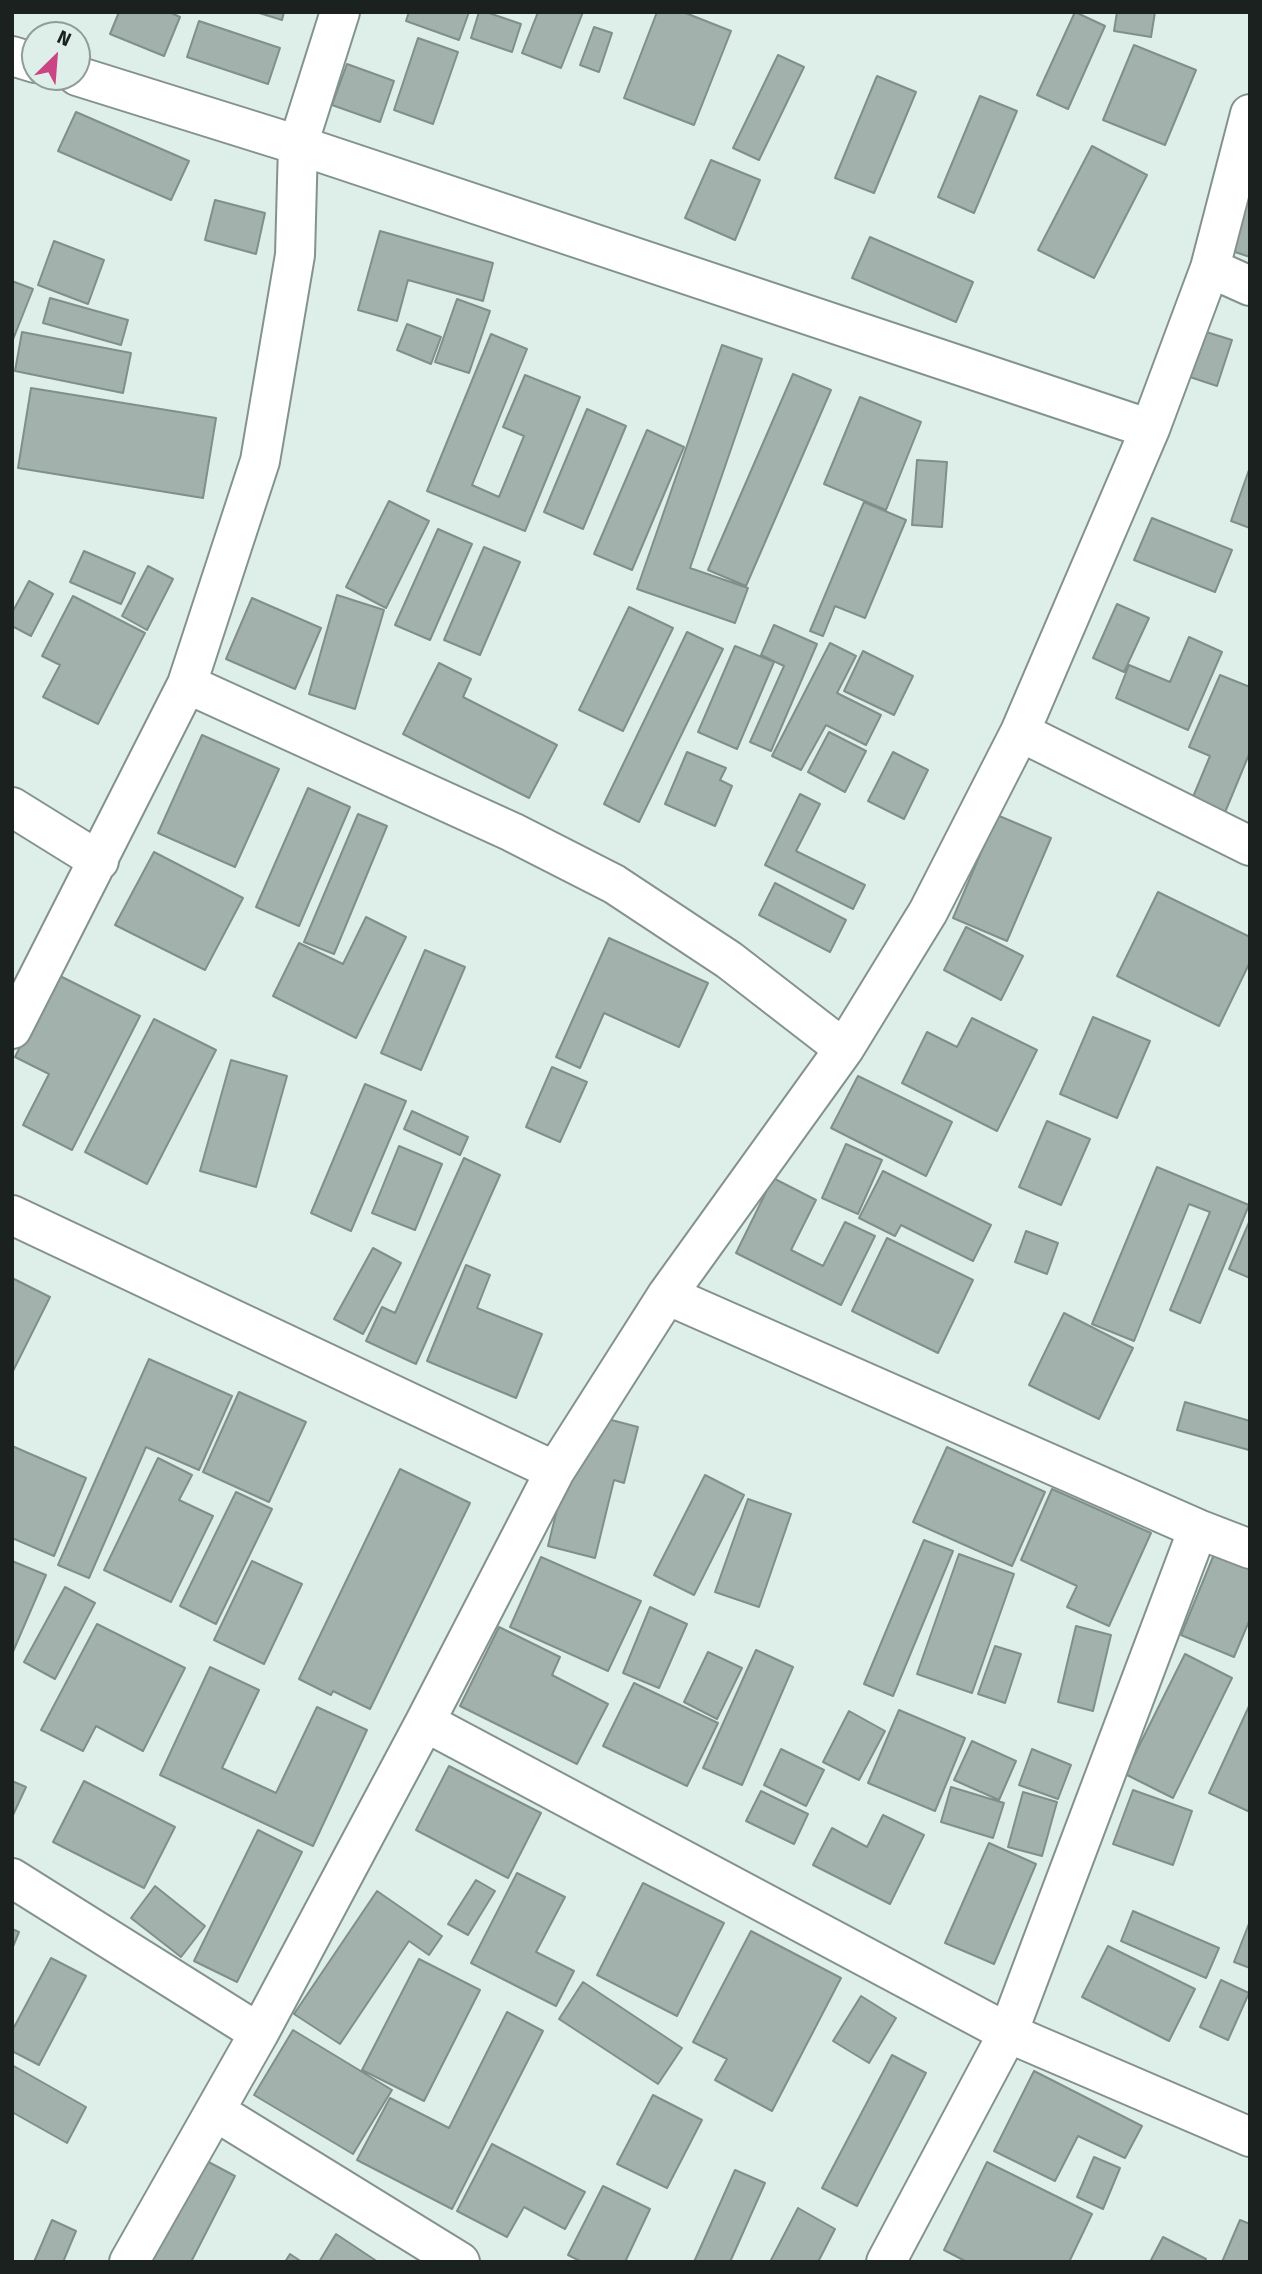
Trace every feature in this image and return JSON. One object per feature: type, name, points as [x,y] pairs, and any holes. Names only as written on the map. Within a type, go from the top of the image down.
[{"type":"street","points":[[12,1029],[187,684],[260,461],[295,255],[298,145],[340,12]]},
{"type":"street","points":[[91,80],[298,145],[1150,429]]},
{"type":"street","points":[[130,2262],[259,2033],[555,1471],[667,1295],[845,1049],[928,912],[1020,732],[1150,429],[1210,268],[1250,114]]},
{"type":"street","points":[[1210,268],[1250,286]]},
{"type":"street","points":[[187,684],[512,832],[614,884],[729,960],[845,1049]]},
{"type":"street","points":[[1020,732],[1250,846]]},
{"type":"street","points":[[12,807],[99,862]]},
{"type":"street","points":[[12,1215],[555,1471]]},
{"type":"street","points":[[667,1295],[1198,1529],[1250,1549]]},
{"type":"street","points":[[886,2262],[1008,2033],[1198,1529]]},
{"type":"street","points":[[425,1722],[1008,2033],[1250,2137]]},
{"type":"street","points":[[12,1878],[259,2033]]},
{"type":"street","points":[[215,2111],[460,2262]]},
{"type":"building","points":[[119,12],[169,12],[180,17],[164,56],[110,34]]},
{"type":"building","points":[[256,12],[284,12],[282,20]]},
{"type":"building","points":[[409,12],[469,12],[459,40],[406,21]]},
{"type":"building","points":[[479,12],[521,24],[512,52],[471,38]]},
{"type":"building","points":[[538,12],[583,12],[561,68],[522,53]]},
{"type":"building","points":[[657,12],[683,12],[731,31],[694,125],[624,98]]},
{"type":"building","points":[[1075,12],[1105,26],[1068,109],[1037,95]]},
{"type":"building","points":[[1117,12],[1155,12],[1151,37],[1114,31]]},
{"type":"building","points":[[199,21],[280,48],[268,84],[187,57]]},
{"type":"building","points":[[594,27],[612,33],[599,72],[580,65]]},
{"type":"building","points":[[418,38],[458,52],[433,124],[394,110]]},
{"type":"building","points":[[1134,45],[1196,70],[1165,145],[1103,120]]},
{"type":"building","points":[[778,55],[804,67],[759,160],[733,148]]},
{"type":"building","points":[[347,64],[394,81],[380,122],[332,105]]},
{"type":"building","points":[[877,76],[916,92],[874,193],[835,178]]},
{"type":"building","points":[[980,96],[1017,111],[974,213],[938,197]]},
{"type":"building","points":[[76,112],[189,161],[171,200],[58,151]]},
{"type":"building","points":[[1092,146],[1147,175],[1094,278],[1038,250]]},
{"type":"building","points":[[711,160],[760,180],[735,240],[685,218]]},
{"type":"building","points":[[1250,168],[1250,257],[1223,248]]},
{"type":"building","points":[[215,200],[265,213],[256,254],[205,240]]},
{"type":"building","points":[[380,231],[493,263],[483,301],[408,280],[397,321],[358,310]]},
{"type":"building","points":[[870,237],[973,282],[956,322],[852,278]]},
{"type":"building","points":[[54,241],[104,260],[88,304],[38,285]]},
{"type":"building","points":[[12,281],[33,289],[12,342]]},
{"type":"building","points":[[50,298],[128,320],[121,345],[43,323]]},
{"type":"building","points":[[457,299],[490,311],[469,373],[435,362]]},
{"type":"building","points":[[407,324],[441,337],[431,364],[397,350]]},
{"type":"building","points":[[1203,331],[1232,340],[1217,386],[1187,376]]},
{"type":"building","points":[[22,332],[131,353],[123,393],[15,371]]},
{"type":"building","points":[[491,334],[527,349],[472,485],[499,497],[524,436],[503,427],[525,375],[580,397],[525,531],[427,491]]},
{"type":"building","points":[[722,345],[762,359],[690,568],[748,588],[735,623],[637,589]]},
{"type":"building","points":[[793,374],[831,390],[746,586],[708,570]]},
{"type":"building","points":[[31,388],[216,418],[203,498],[18,468]]},
{"type":"building","points":[[860,397],[921,422],[886,510],[824,484]]},
{"type":"building","points":[[587,409],[626,426],[583,529],[544,512]]},
{"type":"building","points":[[647,430],[684,447],[632,570],[594,554]]},
{"type":"building","points":[[917,460],[947,462],[942,527],[912,525]]},
{"type":"building","points":[[1250,467],[1250,528],[1231,521]]},
{"type":"building","points":[[389,501],[429,521],[386,608],[346,587]]},
{"type":"building","points":[[864,502],[906,520],[865,618],[835,606],[823,636],[810,631]]},
{"type":"building","points":[[1152,518],[1232,550],[1215,592],[1134,560]]},
{"type":"building","points":[[438,529],[472,544],[430,640],[395,625]]},
{"type":"building","points":[[484,547],[520,562],[480,655],[444,640]]},
{"type":"building","points":[[84,551],[135,573],[121,604],[70,582]]},
{"type":"building","points":[[148,566],[173,579],[147,630],[122,616]]},
{"type":"building","points":[[29,581],[53,594],[31,636],[12,626],[12,613]]},
{"type":"building","points":[[337,595],[384,610],[355,709],[309,694]]},
{"type":"building","points":[[73,596],[145,633],[98,724],[43,697],[60,665],[42,656]]},
{"type":"building","points":[[252,598],[321,628],[295,689],[226,659]]},
{"type":"building","points":[[1117,604],[1149,618],[1124,672],[1093,658]]},
{"type":"building","points":[[629,607],[673,628],[623,731],[579,710]]},
{"type":"building","points":[[774,625],[817,644],[771,751],[750,742],[784,666],[761,655]]},
{"type":"building","points":[[687,632],[723,649],[639,822],[604,804]]},
{"type":"building","points":[[1189,637],[1222,652],[1188,730],[1116,698],[1129,665],[1170,682]]},
{"type":"building","points":[[830,643],[856,656],[837,693],[881,715],[866,745],[826,725],[801,770],[772,756]]},
{"type":"building","points":[[735,646],[774,662],[737,749],[698,732]]},
{"type":"building","points":[[863,651],[913,676],[894,715],[844,691]]},
{"type":"building","points":[[439,663],[471,679],[463,697],[557,745],[529,798],[403,734]]},
{"type":"building","points":[[1220,675],[1250,687],[1250,752],[1221,822],[1188,809],[1210,756],[1189,747]]},
{"type":"building","points":[[829,732],[866,751],[845,792],[808,772]]},
{"type":"building","points":[[202,735],[279,769],[235,867],[158,833]]},
{"type":"building","points":[[687,752],[726,768],[720,780],[732,786],[715,826],[665,804]]},
{"type":"building","points":[[893,752],[928,770],[904,819],[868,801]]},
{"type":"building","points":[[308,788],[350,807],[299,926],[256,907]]},
{"type":"building","points":[[800,794],[820,804],[796,851],[865,885],[853,909],[765,865]]},
{"type":"building","points":[[358,814],[387,826],[334,954],[304,942]]},
{"type":"building","points":[[997,815],[1051,838],[1007,941],[953,918]]},
{"type":"building","points":[[154,852],[243,898],[205,970],[115,925]]},
{"type":"building","points":[[775,883],[846,920],[830,952],[759,915]]},
{"type":"building","points":[[1158,892],[1250,937],[1250,962],[1219,1026],[1117,976]]},
{"type":"building","points":[[366,917],[406,937],[356,1038],[273,996],[299,943],[343,964]]},
{"type":"building","points":[[966,927],[1023,956],[1001,1000],[944,970]]},
{"type":"building","points":[[609,938],[708,983],[679,1047],[604,1013],[580,1068],[556,1057]]},
{"type":"building","points":[[425,950],[465,967],[421,1070],[381,1053]]},
{"type":"building","points":[[56,974],[140,1016],[72,1150],[23,1125],[49,1074],[15,1057]]},
{"type":"building","points":[[1093,1017],[1150,1041],[1117,1118],[1060,1094]]},
{"type":"building","points":[[972,1018],[1037,1050],[997,1131],[902,1083],[927,1032],[957,1047]]},
{"type":"building","points":[[154,1019],[216,1050],[147,1184],[85,1152]]},
{"type":"building","points":[[231,1060],[287,1076],[256,1187],[200,1171]]},
{"type":"building","points":[[552,1067],[587,1082],[560,1142],[526,1127]]},
{"type":"building","points":[[858,1076],[952,1122],[926,1176],[831,1128]]},
{"type":"building","points":[[365,1084],[406,1101],[351,1231],[311,1213]]},
{"type":"building","points":[[412,1111],[468,1137],[460,1155],[404,1129]]},
{"type":"building","points":[[1047,1121],[1090,1139],[1061,1205],[1019,1187]]},
{"type":"building","points":[[846,1144],[882,1160],[858,1214],[822,1198]]},
{"type":"building","points":[[399,1146],[442,1164],[415,1230],[372,1213]]},
{"type":"building","points":[[464,1158],[500,1175],[416,1364],[366,1341],[382,1307],[395,1313]]},
{"type":"building","points":[[1157,1167],[1249,1205],[1200,1323],[1170,1310],[1210,1212],[1189,1204],[1134,1341],[1092,1324]]},
{"type":"building","points":[[883,1171],[991,1225],[973,1261],[901,1225],[895,1236],[859,1218]]},
{"type":"building","points":[[773,1178],[816,1200],[791,1250],[823,1266],[845,1222],[875,1236],[841,1305],[736,1253]]},
{"type":"building","points":[[1250,1220],[1250,1278],[1229,1269]]},
{"type":"building","points":[[1026,1231],[1058,1243],[1047,1274],[1015,1262]]},
{"type":"building","points":[[887,1238],[973,1280],[938,1353],[852,1311]]},
{"type":"building","points":[[373,1248],[401,1263],[363,1334],[334,1319]]},
{"type":"building","points":[[466,1265],[490,1275],[477,1308],[542,1334],[516,1398],[427,1361]]},
{"type":"building","points":[[12,1278],[50,1297],[13,1371],[12,1371]]},
{"type":"building","points":[[1064,1313],[1133,1348],[1099,1419],[1029,1385]]},
{"type":"building","points":[[149,1359],[232,1396],[199,1470],[146,1447],[89,1578],[58,1565]]},
{"type":"building","points":[[239,1392],[306,1422],[269,1502],[203,1472]]},
{"type":"building","points":[[1185,1402],[1250,1421],[1249,1450],[1177,1430]]},
{"type":"building","points":[[581,1412],[638,1427],[624,1483],[614,1480],[595,1558],[548,1546]]},
{"type":"building","points":[[12,1446],[86,1478],[54,1556],[12,1538]]},
{"type":"building","points":[[947,1447],[1045,1492],[1012,1566],[913,1522]]},
{"type":"building","points":[[158,1458],[192,1475],[179,1500],[213,1516],[171,1602],[104,1570]]},
{"type":"building","points":[[400,1469],[470,1503],[370,1709],[333,1691],[331,1695],[299,1679]]},
{"type":"building","points":[[705,1475],[744,1495],[694,1595],[654,1575]]},
{"type":"building","points":[[1052,1489],[1151,1533],[1109,1626],[1067,1607],[1077,1586],[1021,1560]]},
{"type":"building","points":[[236,1492],[272,1509],[216,1624],[180,1606]]},
{"type":"building","points":[[748,1499],[791,1514],[759,1607],[715,1592]]},
{"type":"building","points":[[924,1540],[953,1551],[893,1696],[864,1684]]},
{"type":"building","points":[[1215,1552],[1250,1567],[1250,1619],[1234,1657],[1181,1635]]},
{"type":"building","points":[[959,1554],[1014,1574],[972,1693],[917,1674]]},
{"type":"building","points":[[541,1557],[641,1601],[608,1671],[510,1627]]},
{"type":"building","points":[[12,1561],[46,1575],[12,1654]]},
{"type":"building","points":[[252,1561],[302,1584],[264,1664],[214,1640]]},
{"type":"building","points":[[65,1587],[95,1603],[55,1679],[24,1662]]},
{"type":"building","points":[[650,1607],[687,1624],[659,1688],[623,1673]]},
{"type":"building","points":[[97,1624],[185,1668],[143,1751],[96,1726],[83,1751],[41,1730]]},
{"type":"building","points":[[1076,1626],[1111,1635],[1093,1711],[1058,1702]]},
{"type":"building","points":[[499,1627],[560,1657],[552,1675],[608,1704],[577,1764],[460,1706]]},
{"type":"building","points":[[995,1646],[1021,1654],[1005,1703],[978,1694]]},
{"type":"building","points":[[756,1650],[793,1667],[742,1785],[703,1768]]},
{"type":"building","points":[[708,1652],[742,1668],[717,1719],[684,1702]]},
{"type":"building","points":[[1185,1654],[1232,1678],[1173,1798],[1125,1774]]},
{"type":"building","points":[[210,1667],[259,1690],[222,1768],[276,1793],[317,1707],[367,1730],[313,1846],[160,1775]]},
{"type":"building","points":[[634,1683],[718,1723],[687,1786],[603,1746]]},
{"type":"building","points":[[1250,1704],[1250,1812],[1209,1793]]},
{"type":"building","points":[[899,1710],[965,1738],[935,1811],[868,1783]]},
{"type":"building","points":[[849,1711],[885,1731],[859,1780],[823,1762]]},
{"type":"building","points":[[972,1741],[1016,1761],[999,1800],[954,1780]]},
{"type":"building","points":[[781,1749],[824,1770],[806,1806],[764,1785]]},
{"type":"building","points":[[1032,1749],[1071,1765],[1058,1799],[1019,1785]]},
{"type":"building","points":[[449,1766],[541,1813],[508,1878],[416,1830]]},
{"type":"building","points":[[12,1781],[26,1787],[13,1815],[12,1815]]},
{"type":"building","points":[[84,1781],[175,1827],[144,1888],[53,1842]]},
{"type":"building","points":[[951,1787],[1004,1803],[993,1838],[941,1822]]},
{"type":"building","points":[[1133,1790],[1192,1811],[1173,1865],[1113,1844]]},
{"type":"building","points":[[761,1791],[808,1814],[794,1844],[746,1821]]},
{"type":"building","points":[[1023,1792],[1057,1802],[1042,1856],[1008,1847]]},
{"type":"building","points":[[883,1815],[924,1835],[890,1904],[813,1865],[832,1828],[867,1847]]},
{"type":"building","points":[[258,1830],[302,1852],[237,1982],[194,1961]]},
{"type":"building","points":[[989,1843],[1036,1864],[994,1964],[945,1943]]},
{"type":"building","points":[[517,1873],[565,1897],[536,1952],[574,1971],[556,2006],[471,1963]]},
{"type":"building","points":[[476,1880],[495,1891],[468,1935],[448,1924]]},
{"type":"building","points":[[643,1883],[724,1923],[677,2016],[597,1975]]},
{"type":"building","points":[[155,1886],[205,1926],[181,1957],[131,1918]]},
{"type":"building","points":[[377,1891],[442,1936],[429,1955],[409,1941],[340,2044],[294,2014]]},
{"type":"building","points":[[1133,1911],[1219,1948],[1206,1978],[1121,1941]]},
{"type":"building","points":[[1250,1921],[1250,1968],[1234,1962]]},
{"type":"building","points":[[12,1929],[19,1932],[12,1949]]},
{"type":"building","points":[[751,1931],[841,1978],[772,2111],[715,2080],[727,2059],[693,2042]]},
{"type":"building","points":[[1108,1946],[1195,1989],[1169,2041],[1082,1997]]},
{"type":"building","points":[[51,1958],[86,1976],[39,2065],[12,2051],[12,2031]]},
{"type":"building","points":[[419,1959],[480,1990],[424,2101],[362,2070]]},
{"type":"building","points":[[1221,1980],[1249,1993],[1228,2040],[1200,2027]]},
{"type":"building","points":[[583,1982],[682,2048],[658,2084],[559,2019]]},
{"type":"building","points":[[861,1996],[896,2018],[869,2063],[833,2041]]},
{"type":"building","points":[[507,2012],[543,2031],[452,2209],[357,2160],[390,2098],[449,2128]]},
{"type":"building","points":[[293,2030],[392,2090],[353,2154],[254,2095]]},
{"type":"building","points":[[892,2055],[926,2073],[857,2206],[822,2188]]},
{"type":"building","points":[[12,2065],[86,2107],[67,2143],[12,2112]]},
{"type":"building","points":[[1034,2071],[1142,2126],[1125,2158],[1078,2136],[1055,2181],[994,2151]]},
{"type":"building","points":[[653,2095],[702,2120],[667,2188],[617,2164]]},
{"type":"building","points":[[492,2144],[585,2192],[565,2229],[524,2207],[507,2237],[457,2211]]},
{"type":"building","points":[[1094,2157],[1120,2168],[1103,2209],[1077,2197]]},
{"type":"building","points":[[201,2158],[235,2176],[191,2262],[147,2262]]},
{"type":"building","points":[[987,2162],[1092,2214],[1069,2262],[967,2262],[944,2250]]},
{"type":"building","points":[[735,2170],[765,2183],[730,2262],[694,2262]]},
{"type":"building","points":[[603,2186],[650,2209],[625,2262],[582,2262],[568,2255]]},
{"type":"building","points":[[798,2208],[835,2229],[818,2262],[770,2262]]},
{"type":"building","points":[[52,2220],[76,2231],[63,2262],[34,2262]]},
{"type":"building","points":[[1240,2220],[1250,2224],[1250,2262],[1222,2262]]},
{"type":"building","points":[[336,2234],[378,2262],[319,2262]]},
{"type":"building","points":[[1163,2237],[1206,2259],[1204,2262],[1150,2262]]},
{"type":"building","points":[[290,2254],[302,2262],[285,2262]]}]
